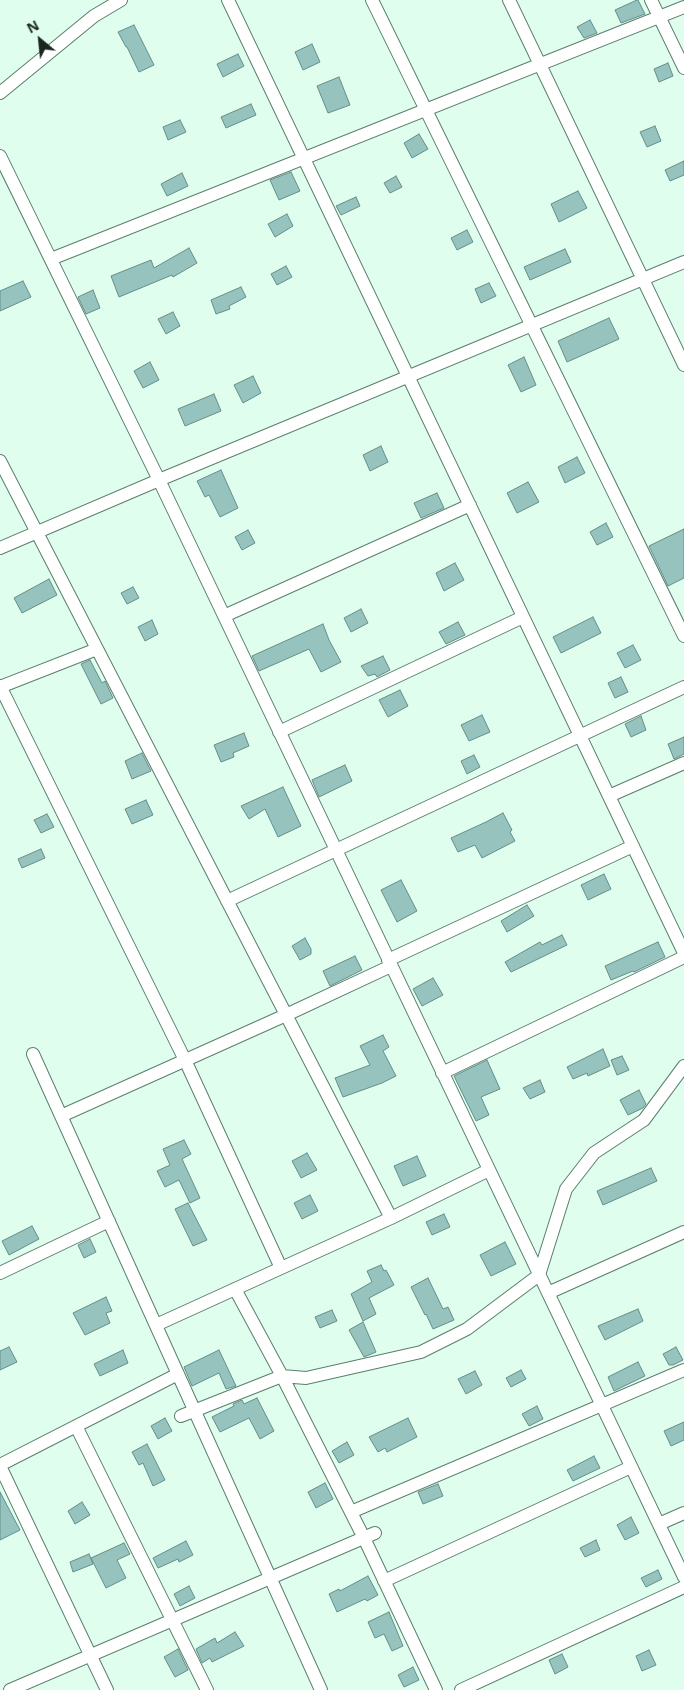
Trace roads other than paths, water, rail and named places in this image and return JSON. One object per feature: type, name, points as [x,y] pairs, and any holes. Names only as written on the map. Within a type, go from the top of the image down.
[{"type":"street","points":[[0,94],[94,16],[121,0]]},
{"type":"street","points":[[228,0],[684,953]]},
{"type":"street","points":[[372,0],[684,636]]},
{"type":"street","points":[[509,0],[684,365]]},
{"type":"street","points":[[651,0],[684,68]]},
{"type":"street","points":[[50,259],[684,6]]},
{"type":"street","points":[[0,156],[159,480],[684,1577]]},
{"type":"street","points":[[0,548],[684,262]]},
{"type":"street","points":[[0,461],[391,1218]]},
{"type":"street","points":[[224,616],[470,505]]},
{"type":"street","points":[[280,732],[523,617]]},
{"type":"street","points":[[97,649],[0,686],[185,1060],[280,1268]]},
{"type":"street","points":[[227,901],[684,687]]},
{"type":"street","points":[[609,796],[684,763]]},
{"type":"street","points":[[61,1116],[286,1015],[633,846]]},
{"type":"street","points":[[442,1073],[684,957]]},
{"type":"street","points":[[33,1054],[321,1690]]},
{"type":"street","points":[[181,1416],[282,1376],[306,1378],[421,1352],[467,1329],[539,1275],[566,1189],[594,1153],[644,1120],[684,1066]]},
{"type":"street","points":[[156,1325],[391,1218],[489,1170]]},
{"type":"street","points":[[0,1274],[109,1221]]},
{"type":"street","points":[[548,1293],[684,1232]]},
{"type":"street","points":[[235,1289],[282,1376],[351,1512],[370,1536],[384,1581],[436,1690]]},
{"type":"street","points":[[351,1512],[684,1370]]},
{"type":"street","points":[[107,1690],[0,1465],[178,1374]]},
{"type":"street","points":[[76,1426],[207,1690]]},
{"type":"street","points":[[384,1581],[631,1467]]},
{"type":"street","points":[[659,1524],[684,1513]]},
{"type":"street","points":[[10,1690],[370,1536]]},
{"type":"street","points":[[461,1690],[684,1587]]}]
